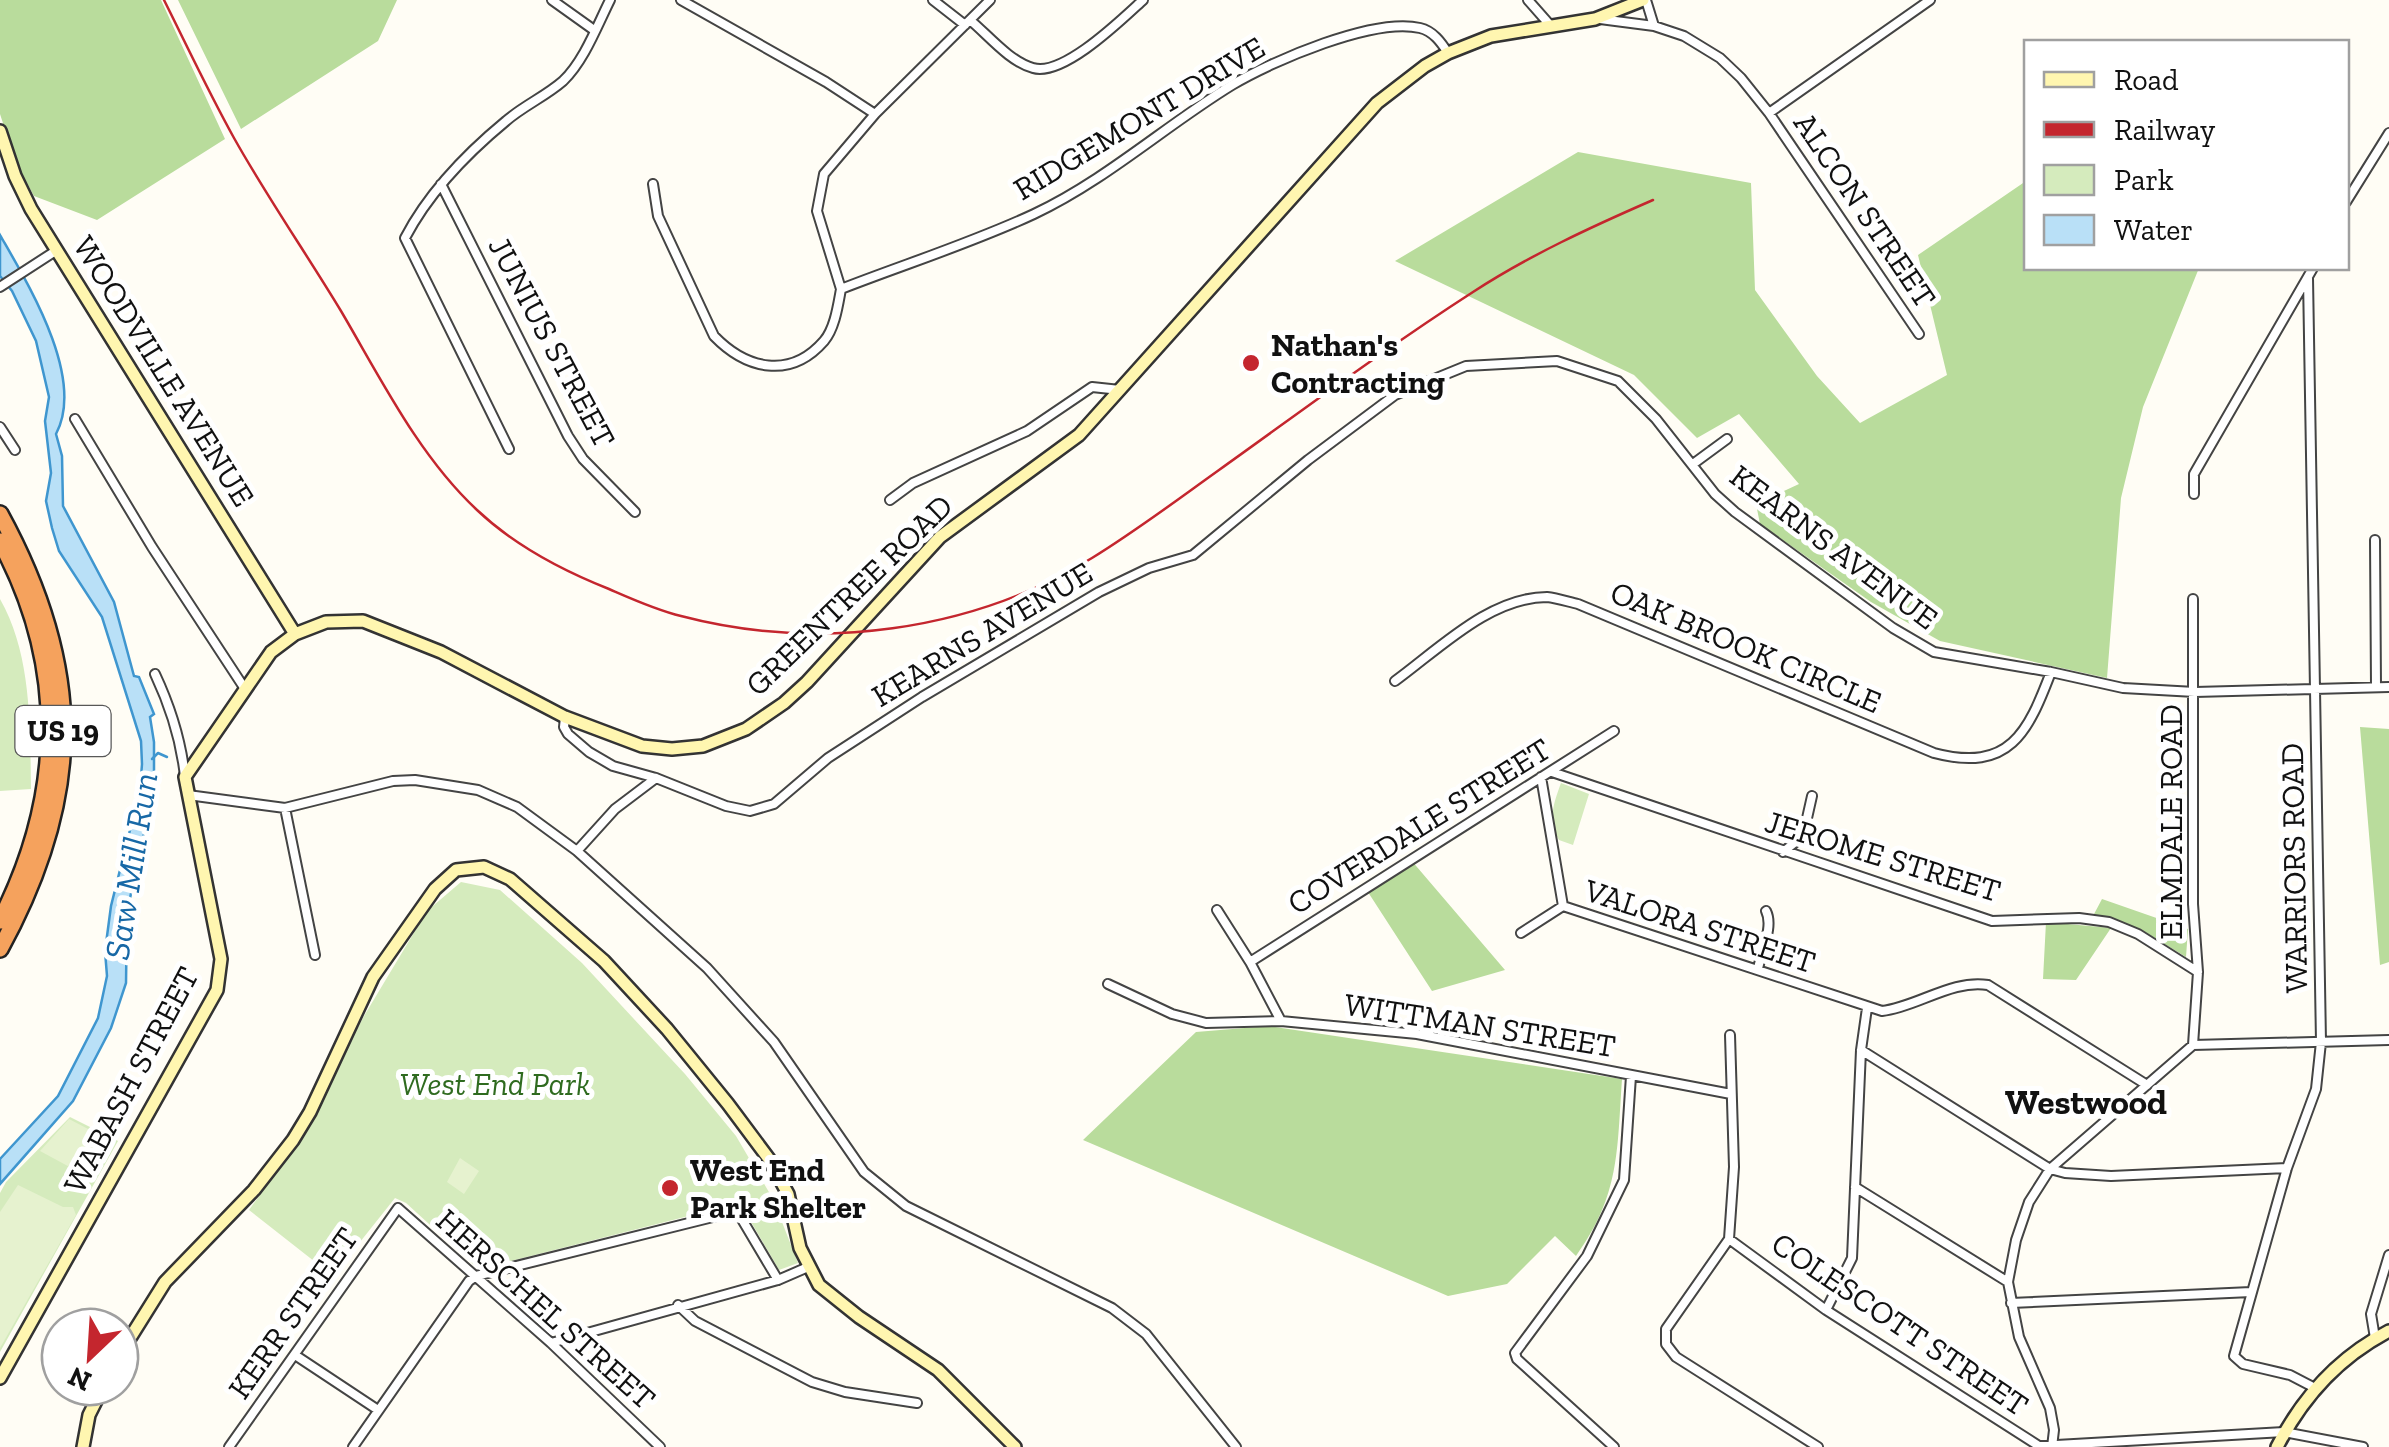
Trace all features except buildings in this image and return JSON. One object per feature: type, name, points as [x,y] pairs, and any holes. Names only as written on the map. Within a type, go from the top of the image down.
[{"type":"highway","name":"US 19","points":[[0,514],[37,588],[51,633],[63,731],[60,779],[48,842],[35,880],[0,949]]},
{"type":"highway","name":"US 19","points":[[0,542],[25,593],[38,636],[50,731],[38,826],[0,921]]},
{"type":"main road","name":"GREENTREE ROAD","points":[[295,634],[326,622],[363,622],[441,652],[564,718],[642,746],[672,750],[703,746],[746,729],[784,704],[807,682],[940,537],[1079,435],[1378,103],[1448,53],[1491,36],[1595,18],[1645,0]]},
{"type":"main road","name":"WOODVILLE AVENUE","points":[[0,131],[23,194],[295,634]]},
{"type":"main road","points":[[184,777],[271,652],[295,634]]},
{"type":"main road","name":"WABASH STREET","points":[[0,1378],[217,990],[221,959],[184,777]]},
{"type":"main road","points":[[140,1322],[165,1282],[254,1190],[293,1140],[373,978],[398,939],[447,876],[475,866],[510,879],[534,899],[604,962],[666,1029],[769,1159],[788,1194],[800,1248],[819,1285],[955,1384],[1015,1447]]},
{"type":"main road","points":[[2277,1447],[2315,1388],[2344,1361],[2389,1332]]},
{"type":"main road","points":[[83,1447],[93,1407]]},
{"type":"street","points":[[552,0],[594,30]]},
{"type":"street","points":[[508,449],[405,238],[420,209],[441,184],[507,120],[563,81],[610,0]]},
{"type":"street","points":[[680,0],[875,114]]},
{"type":"street","points":[[933,0],[1034,69],[1050,69],[1070,59],[1143,0]]},
{"type":"street","points":[[654,184],[658,216],[714,336],[747,362],[786,365],[826,340],[841,289],[817,212],[818,190],[824,174],[875,114],[990,0]]},
{"type":"street","points":[[1528,0],[1550,25]]},
{"type":"street","points":[[1645,0],[1654,26]]},
{"type":"street","points":[[1770,113],[1930,0]]},
{"type":"street","name":"ALCON STREET","points":[[1595,18],[1654,26],[1684,36],[1720,58],[1741,78],[1770,113],[1919,334]]},
{"type":"street","name":"RIDGEMONT DRIVE","points":[[841,289],[1034,214],[1102,176],[1234,84],[1308,48],[1384,29],[1421,28],[1438,38],[1448,53]]},
{"type":"street","points":[[2349,197],[2389,133]]},
{"type":"street","name":"JUNIUS STREET","points":[[441,184],[568,436],[583,459],[635,512]]},
{"type":"street","points":[[3,285],[56,250]]},
{"type":"street","points":[[2194,494],[2194,474],[2311,270]]},
{"type":"street","name":"WARRIORS ROAD","points":[[2308,278],[2321,1042],[2316,1089],[2287,1168],[2234,1356],[2243,1364],[2290,1376],[2315,1388]]},
{"type":"street","name":"KEARNS AVENUE","points":[[564,718],[568,734],[613,766],[656,778],[726,806],[750,811],[774,804],[828,758],[938,687],[1099,592],[1149,568],[1193,555],[1396,394],[1466,366],[1557,361],[1618,380],[1656,418],[1714,494],[1914,642],[1934,652],[2123,688],[2195,692],[2389,688]]},
{"type":"street","points":[[890,500],[913,483],[1027,431],[1092,388],[1120,390]]},
{"type":"street","points":[[75,418],[152,548],[245,690]]},
{"type":"street","points":[[0,427],[14,450]]},
{"type":"street","points":[[1693,464],[1727,438]]},
{"type":"street","points":[[2375,540],[2376,688]]},
{"type":"street","name":"OAK BROOK CIRCLE","points":[[1396,681],[1484,616],[1513,602],[1548,597],[1578,604],[1954,758],[1997,751],[2022,736],[2051,672]]},
{"type":"street","name":"ELMDALE ROAD","points":[[2192,598],[2192,904],[2198,972],[2194,1044]]},
{"type":"street","name":"WABASH STREET","points":[[154,674],[182,741],[184,777]]},
{"type":"street","name":"COVERDALE STREET","points":[[1250,962],[1614,730]]},
{"type":"street","name":"JEROME STREET","points":[[1552,772],[1992,921],[2079,918],[2109,922],[2138,934],[2198,972]]},
{"type":"street","points":[[577,852],[615,809],[656,778]]},
{"type":"street","points":[[1541,778],[1564,906]]},
{"type":"street","points":[[188,795],[284,808],[394,780],[478,790],[517,807],[577,852],[707,968],[763,1030],[864,1172],[883,1189],[906,1206],[1112,1308],[1146,1334],[1236,1447]]},
{"type":"street","points":[[1783,852],[1803,836],[1812,796]]},
{"type":"street","points":[[284,808],[315,955]]},
{"type":"street","name":"VALORA STREET","points":[[1521,933],[1564,906],[1867,1008]]},
{"type":"street","points":[[1216,910],[1250,962],[1281,1022]]},
{"type":"street","points":[[1758,970],[1770,919],[1766,911]]},
{"type":"street","points":[[1826,1310],[1852,1258],[1861,1050],[1867,1008],[1898,1009],[1977,983],[1998,990],[2147,1086]]},
{"type":"street","name":"WITTMAN STREET","points":[[1108,984],[1172,1014],[1206,1022],[1281,1022],[1417,1034],[1730,1094]]},
{"type":"street","points":[[1730,1035],[1734,1166],[1729,1239],[1666,1329],[1666,1344],[1676,1356],[1818,1447]]},
{"type":"street","points":[[2052,1447],[2050,1408],[2019,1337],[2008,1282],[2029,1202],[2050,1168],[2194,1044],[2389,1040]]},
{"type":"street","points":[[1861,1050],[2050,1168],[2065,1173],[2111,1176],[2287,1168]]},
{"type":"street","points":[[1614,1447],[1517,1360],[1519,1344],[1587,1256],[1624,1180],[1631,1076]]},
{"type":"street","points":[[1856,1187],[2008,1282]]},
{"type":"street","name":"HERSCHEL STREET","points":[[398,1208],[551,1343],[660,1447]]},
{"type":"street","name":"KERR STREET","points":[[229,1447],[398,1208]]},
{"type":"street","points":[[352,1447],[476,1276],[737,1210],[778,1280]]},
{"type":"street","name":"COLESCOTT STREET","points":[[1729,1239],[1826,1310],[2039,1446],[2284,1432],[2363,1447]]},
{"type":"street","points":[[2375,1338],[2371,1314],[2389,1255]]},
{"type":"street","points":[[551,1343],[778,1280],[808,1267]]},
{"type":"street","points":[[2011,1303],[2251,1292]]},
{"type":"street","points":[[678,1305],[695,1321],[812,1382],[846,1392],[918,1403]]},
{"type":"street","points":[[294,1355],[378,1410]]},
{"type":"green space","points":[[0,0],[161,0],[225,139],[97,220],[34,196],[16,163],[0,114]]},
{"type":"green space","points":[[178,0],[397,0],[378,41],[241,129]]},
{"type":"green space","points":[[1578,152],[1751,183],[1755,290],[1817,376],[1860,423],[1947,375],[1918,255],[2024,182],[2024,270],[2198,270],[2143,407],[2121,498],[2107,678],[1940,641],[1871,602],[1760,524],[1756,504],[1799,484],[1739,414],[1697,438],[1634,375],[1395,261]]},
{"type":"green space","points":[[0,599],[24,667],[31,789],[0,791]]},
{"type":"green space","points":[[2360,727],[2389,729],[2389,962],[2380,965]]},
{"type":"green space","points":[[1561,783],[1589,794],[1573,845],[1559,840],[1553,826],[1554,804]]},
{"type":"green space","points":[[1411,860],[1505,970],[1432,991],[1366,889]]},
{"type":"green space","name":"West End Park","points":[[461,882],[500,890],[582,963],[685,1074],[736,1136],[773,1199],[798,1263],[779,1270],[740,1203],[487,1267],[474,1265],[406,1203],[395,1198],[333,1276],[249,1210],[296,1145],[364,1016],[427,911]]},
{"type":"green space","points":[[2102,899],[2188,929],[2186,957],[2140,929],[2093,916]]},
{"type":"green space","points":[[2046,922],[2111,928],[2076,980],[2043,979]]},
{"type":"green space","points":[[1269,1026],[1622,1079],[1617,1151],[1609,1192],[1576,1256],[1555,1236],[1507,1284],[1448,1296],[1083,1140],[1196,1032]]},
{"type":"green space","points":[[70,1117],[118,1141],[0,1352],[0,1193],[6,1182]]},
{"type":"green space","points":[[69,1119],[111,1141],[90,1178],[40,1151]]},
{"type":"green space","points":[[460,1158],[479,1171],[464,1194],[447,1182]]},
{"type":"green space","points":[[18,1185],[63,1207],[73,1207],[76,1215],[0,1348],[0,1212]]},
{"type":"water","name":"Saw Mill Run","points":[[0,235],[38,305],[59,359],[63,411],[56,434],[62,456],[63,506],[114,602],[134,676],[139,677],[154,714],[150,717],[154,788],[127,912],[126,983],[111,1028],[73,1101],[0,1184],[0,1159],[58,1096],[98,1018],[107,976],[105,951],[111,906],[140,790],[142,764],[141,741],[102,617],[59,551],[52,528],[46,501],[51,473],[45,421],[49,397],[36,341],[12,291],[0,276]]},
{"type":"waterway","name":"Saw Mill Run","points":[[152,759],[158,753],[167,757]]},
{"type":"railway","points":[[164,0],[247,160],[402,416],[456,489],[507,535],[556,565],[662,611],[733,627],[786,633],[892,628],[945,618],[1045,583],[1124,537],[1473,292],[1561,242],[1653,200]]},
{"type":"place","name":"Nathan's Contracting","points":[[1251,363]]},
{"type":"place","name":"West End Park Shelter","points":[[670,1188]]},
{"type":"district","name":"Westwood","points":[[2086,1102]]}]
